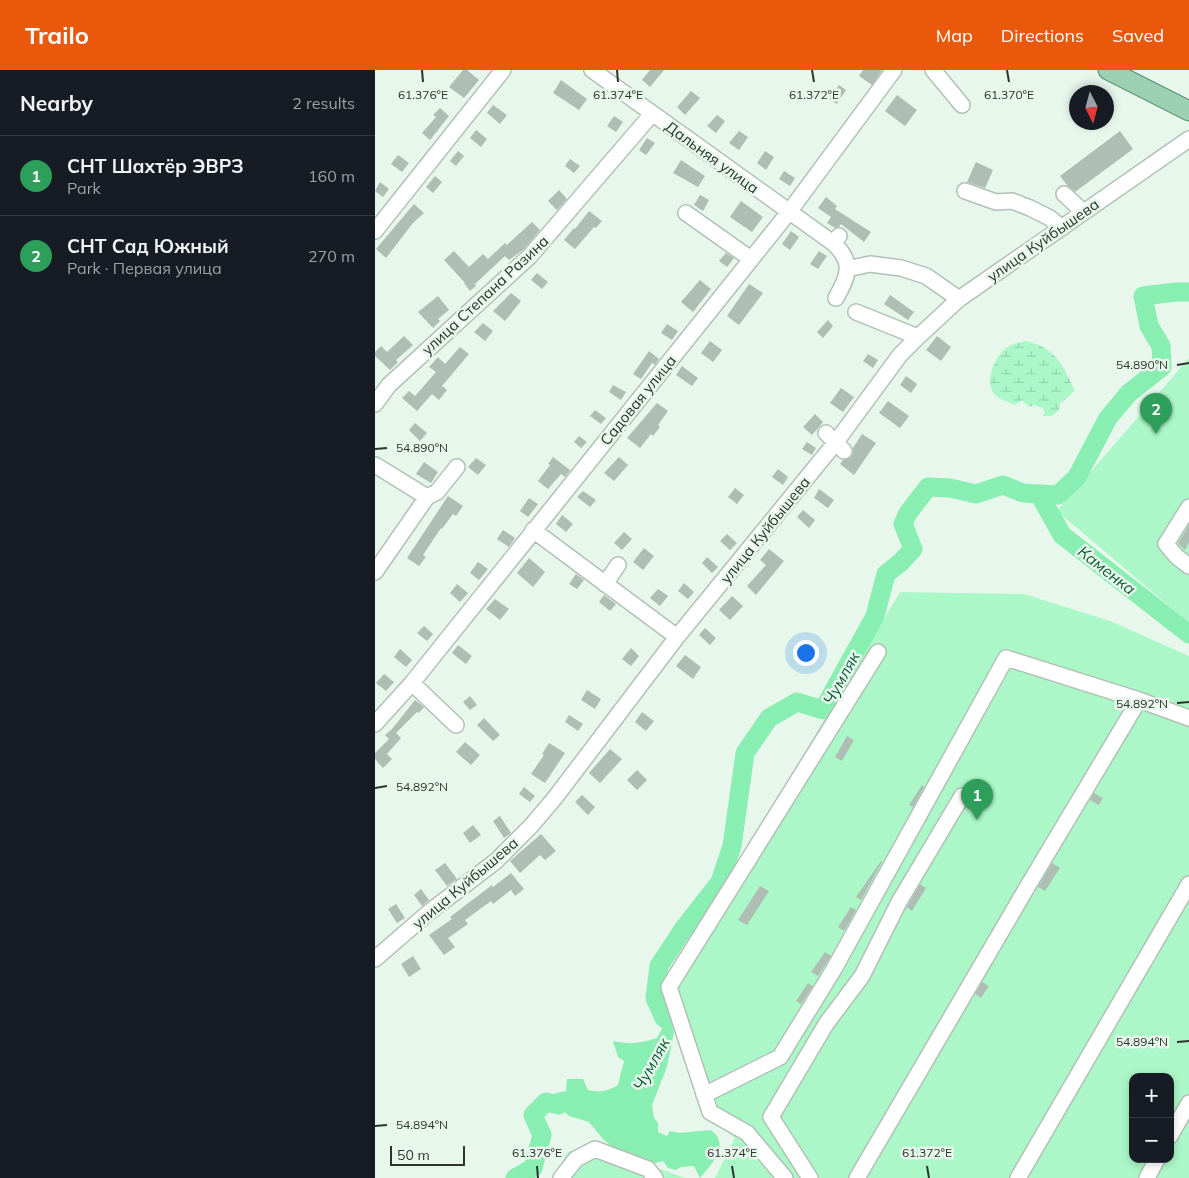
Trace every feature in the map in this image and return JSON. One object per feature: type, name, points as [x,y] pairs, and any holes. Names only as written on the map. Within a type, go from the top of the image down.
[{"type":"main road","points":[[1108,70],[1189,111]]},
{"type":"street","points":[[375,231],[503,70]]},
{"type":"street","name":"Дальняя улица","points":[[592,70],[789,212],[836,239],[847,263],[847,269]]},
{"type":"street","name":"Садовая улица","points":[[375,724],[412,683],[789,212],[895,70]]},
{"type":"street","points":[[933,70],[962,106]]},
{"type":"street","name":"улица Степана Разина","points":[[375,404],[389,385],[530,256],[652,114]]},
{"type":"street","name":"улица Куйбышева","points":[[375,959],[428,913],[495,861],[531,826],[554,799],[677,637],[835,442],[900,355],[959,299],[1189,138]]},
{"type":"street","points":[[965,191],[996,202],[1013,201],[1051,218],[1062,228]]},
{"type":"street","points":[[1064,194],[1082,213]]},
{"type":"street","points":[[686,213],[751,259]]},
{"type":"street","points":[[836,298],[842,287],[847,269],[870,264],[901,268],[926,276],[959,299]]},
{"type":"street","points":[[856,312],[918,337]]},
{"type":"street","points":[[375,465],[427,496]]},
{"type":"street","points":[[375,572],[427,496],[437,492],[457,467]]},
{"type":"street","points":[[1189,507],[1166,544],[1177,557],[1189,566]]},
{"type":"street","points":[[533,530],[677,637]]},
{"type":"street","points":[[605,584],[618,565]]},
{"type":"street","points":[[785,1178],[747,1133],[710,1112],[669,987],[877,652]]},
{"type":"street","points":[[705,1095],[780,1057],[834,969],[1006,658],[1139,700],[1189,718]]},
{"type":"street","points":[[412,683],[456,725]]},
{"type":"street","points":[[857,1178],[1139,700]]},
{"type":"street","points":[[810,1178],[771,1117],[826,1024],[862,976],[899,902],[962,796]]},
{"type":"street","points":[[1018,1178],[1189,884]]},
{"type":"street","points":[[1174,1129],[1189,1103]]},
{"type":"street","points":[[561,1178],[576,1159],[595,1149],[648,1169],[655,1178]]},
{"type":"street","points":[[1147,1178],[1155,1163]]},
{"type":"green space","points":[[1026,341],[1045,348],[1058,359],[1075,391],[1060,403],[1059,410],[1052,416],[1043,416],[1045,413],[1043,408],[1034,405],[1029,407],[1022,400],[1015,405],[999,398],[991,389],[990,382],[993,367],[1001,353],[1011,345]]},
{"type":"green space","points":[[1189,358],[1189,623],[1057,511]]},
{"type":"green space","points":[[900,592],[1024,594],[1110,621],[1189,656],[1189,1178],[715,1178],[735,1138],[705,1113],[668,983]]},
{"type":"green space","points":[[591,1144],[685,1178],[552,1178],[568,1152]]},
{"type":"water","points":[[648,995],[660,997],[665,1003],[674,1032],[667,1067],[652,1105],[654,1118],[658,1123],[658,1132],[667,1136],[670,1131],[679,1133],[711,1130],[717,1136],[719,1142],[719,1148],[714,1160],[700,1178],[694,1166],[681,1167],[676,1170],[668,1168],[663,1161],[652,1164],[617,1151],[603,1139],[589,1122],[569,1116],[565,1112],[549,1105],[541,1113],[535,1108],[549,1096],[566,1091],[567,1079],[583,1079],[588,1090],[592,1091],[604,1091],[618,1085],[624,1061],[618,1057],[613,1041],[635,1043],[645,1041],[657,1038],[662,1029],[651,1009]]},
{"type":"building","points":[[463,70],[467,70],[479,80],[464,98],[449,87]]},
{"type":"building","points":[[650,70],[664,70],[650,87],[642,80]]},
{"type":"building","points":[[863,70],[882,70],[872,85],[859,76]]},
{"type":"building","points":[[561,80],[587,99],[579,110],[553,93]]},
{"type":"building","points":[[839,85],[846,90],[837,104],[829,99]]},
{"type":"building","points":[[691,91],[700,98],[685,115],[677,107]]},
{"type":"building","points":[[897,95],[917,110],[905,126],[885,111]]},
{"type":"building","points":[[493,105],[507,115],[500,124],[487,113]]},
{"type":"building","points":[[440,108],[449,116],[430,140],[422,133],[436,117],[433,115]]},
{"type":"building","points":[[717,115],[725,121],[716,133],[707,126]]},
{"type":"building","points":[[614,116],[623,122],[616,132],[607,126]]},
{"type":"building","points":[[476,130],[487,139],[481,147],[470,138]]},
{"type":"building","points":[[739,131],[748,137],[739,150],[729,143]]},
{"type":"building","points":[[1120,131],[1133,149],[1075,192],[1060,176]]},
{"type":"building","points":[[647,138],[655,143],[646,155],[639,150]]},
{"type":"building","points":[[458,151],[464,156],[456,166],[450,161]]},
{"type":"building","points":[[765,151],[774,157],[766,170],[757,163]]},
{"type":"building","points":[[398,155],[409,163],[402,172],[391,164]]},
{"type":"building","points":[[570,159],[580,166],[574,173],[565,166]]},
{"type":"building","points":[[681,160],[705,176],[698,187],[673,173]]},
{"type":"building","points":[[976,162],[993,170],[985,188],[967,182]]},
{"type":"building","points":[[784,171],[795,178],[790,186],[779,179]]},
{"type":"building","points":[[435,176],[442,182],[433,193],[426,187]]},
{"type":"building","points":[[380,182],[389,189],[383,197],[375,191]]},
{"type":"building","points":[[559,190],[567,199],[557,210],[548,201]]},
{"type":"building","points":[[700,195],[709,200],[703,211],[694,205]]},
{"type":"building","points":[[826,197],[837,206],[835,209],[871,232],[864,242],[841,224],[835,228],[827,223],[831,217],[818,208]]},
{"type":"building","points":[[741,201],[763,217],[752,232],[730,217]]},
{"type":"building","points":[[414,204],[424,213],[413,223],[386,258],[376,249]]},
{"type":"building","points":[[589,211],[602,221],[596,228],[594,227],[575,249],[564,240]]},
{"type":"building","points":[[532,222],[540,230],[524,249],[509,260],[505,256],[470,291],[444,260],[454,251],[469,267],[483,254],[488,259],[505,243],[507,245]]},
{"type":"building","points":[[791,231],[799,237],[790,250],[782,244]]},
{"type":"building","points":[[819,251],[827,256],[818,269],[810,264]]},
{"type":"building","points":[[726,253],[734,258],[727,267],[719,261]]},
{"type":"building","points":[[537,273],[548,282],[542,289],[531,280]]},
{"type":"building","points":[[700,280],[711,289],[693,312],[681,302]]},
{"type":"building","points":[[749,284],[763,293],[739,325],[727,316]]},
{"type":"building","points":[[511,293],[521,301],[505,321],[493,311]]},
{"type":"building","points":[[890,295],[914,312],[908,320],[884,304]]},
{"type":"building","points":[[438,296],[449,310],[438,319],[440,321],[433,328],[418,312]]},
{"type":"building","points":[[828,320],[833,326],[823,338],[817,332]]},
{"type":"building","points":[[483,323],[493,331],[485,341],[474,332]]},
{"type":"building","points":[[667,324],[678,331],[672,340],[661,333]]},
{"type":"building","points":[[404,336],[413,345],[396,360],[398,362],[390,370],[375,356],[375,352],[381,346],[387,352]]},
{"type":"building","points":[[937,336],[951,347],[941,361],[926,350]]},
{"type":"building","points":[[710,341],[722,350],[713,362],[701,353]]},
{"type":"building","points":[[460,347],[469,354],[442,386],[447,390],[439,400],[432,394],[417,411],[402,398],[409,391],[415,396],[436,372],[429,367],[438,357],[445,364]]},
{"type":"building","points":[[649,351],[659,359],[655,365],[652,363],[641,379],[633,374]]},
{"type":"building","points":[[868,354],[878,360],[873,368],[863,361]]},
{"type":"building","points":[[682,366],[698,378],[692,386],[676,375]]},
{"type":"building","points":[[906,376],[917,384],[911,393],[900,385]]},
{"type":"building","points":[[613,385],[626,392],[621,400],[609,392]]},
{"type":"building","points":[[841,388],[854,397],[843,412],[830,403]]},
{"type":"building","points":[[888,401],[909,416],[900,428],[879,413]]},
{"type":"building","points":[[657,403],[668,411],[658,425],[660,427],[653,436],[651,434],[640,448],[627,438]]},
{"type":"building","points":[[595,410],[606,418],[601,424],[590,416]]},
{"type":"building","points":[[815,414],[823,422],[812,435],[803,427]]},
{"type":"building","points":[[415,423],[427,433],[420,441],[409,430]]},
{"type":"building","points":[[862,434],[876,443],[854,475],[840,464],[843,460],[851,457],[853,448]]},
{"type":"building","points":[[579,436],[587,442],[581,448],[574,442]]},
{"type":"building","points":[[807,442],[816,448],[812,455],[802,449]]},
{"type":"building","points":[[553,457],[570,470],[565,477],[561,474],[548,489],[538,481],[550,465],[548,464]]},
{"type":"building","points":[[619,457],[628,465],[614,481],[604,473]]},
{"type":"building","points":[[476,458],[486,465],[478,475],[468,467]]},
{"type":"building","points":[[424,462],[438,472],[431,483],[416,474]]},
{"type":"building","points":[[778,469],[788,477],[783,485],[772,477]]},
{"type":"building","points":[[735,488],[744,495],[737,504],[728,497]]},
{"type":"building","points":[[819,489],[834,500],[828,508],[814,498]]},
{"type":"building","points":[[583,491],[596,500],[590,507],[577,497]]},
{"type":"building","points":[[448,496],[463,506],[456,516],[453,514],[441,528],[423,555],[426,557],[419,566],[407,558]]},
{"type":"building","points":[[529,498],[538,504],[528,517],[520,511]]},
{"type":"building","points":[[803,510],[815,520],[809,528],[797,517]]},
{"type":"building","points":[[562,515],[573,524],[566,532],[556,524]]},
{"type":"building","points":[[1189,525],[1189,542],[1185,550],[1178,543]]},
{"type":"building","points":[[503,530],[515,538],[509,547],[497,539]]},
{"type":"building","points":[[624,532],[632,539],[622,550],[614,543]]},
{"type":"building","points":[[727,534],[737,543],[730,550],[720,541]]},
{"type":"building","points":[[644,548],[654,556],[643,570],[633,562]]},
{"type":"building","points":[[769,549],[784,561],[756,595],[747,586],[766,565],[760,560]]},
{"type":"building","points":[[707,557],[718,567],[712,573],[702,563]]},
{"type":"building","points":[[529,558],[545,572],[533,587],[517,573]]},
{"type":"building","points":[[478,562],[488,569],[479,580],[470,573]]},
{"type":"building","points":[[576,574],[584,580],[577,589],[569,584]]},
{"type":"building","points":[[684,583],[694,592],[688,599],[678,591]]},
{"type":"building","points":[[457,584],[468,593],[460,602],[450,593]]},
{"type":"building","points":[[658,589],[668,596],[660,606],[650,598]]},
{"type":"building","points":[[604,595],[616,604],[610,611],[599,602]]},
{"type":"building","points":[[732,596],[743,606],[730,620],[719,610]]},
{"type":"building","points":[[495,599],[509,609],[500,620],[486,609]]},
{"type":"building","points":[[424,626],[433,634],[427,641],[417,633]]},
{"type":"building","points":[[705,628],[716,638],[710,645],[699,635]]},
{"type":"building","points":[[458,645],[472,656],[466,664],[452,653]]},
{"type":"building","points":[[631,648],[639,656],[631,666],[622,659]]},
{"type":"building","points":[[400,649],[412,660],[406,667],[394,657]]},
{"type":"building","points":[[685,655],[701,667],[693,679],[676,666]]},
{"type":"building","points":[[384,674],[394,682],[386,691],[376,683]]},
{"type":"building","points":[[587,690],[601,699],[595,709],[581,700]]},
{"type":"building","points":[[470,696],[477,705],[470,710],[463,702]]},
{"type":"building","points":[[415,700],[424,707],[396,733],[401,738],[387,754],[392,759],[383,768],[375,759],[375,753],[389,739],[385,735]]},
{"type":"building","points":[[642,712],[654,721],[646,731],[635,722]]},
{"type":"building","points":[[569,715],[583,724],[578,731],[565,722]]},
{"type":"building","points":[[484,718],[500,735],[493,741],[477,725]]},
{"type":"building","points":[[847,736],[854,740],[842,761],[835,757]]},
{"type":"building","points":[[465,742],[480,755],[471,765],[456,752]]},
{"type":"building","points":[[549,743],[565,753],[545,783],[531,774],[544,755],[542,754]]},
{"type":"building","points":[[610,749],[622,759],[600,783],[589,773]]},
{"type":"building","points":[[637,770],[647,780],[637,790],[627,780]]},
{"type":"building","points":[[922,785],[924,787],[913,807],[909,805]]},
{"type":"building","points":[[524,787],[535,796],[530,802],[519,794]]},
{"type":"building","points":[[1094,793],[1103,798],[1099,805],[1090,800]]},
{"type":"building","points":[[582,795],[595,807],[588,815],[575,802]]},
{"type":"building","points":[[500,816],[511,833],[504,838],[493,821]]},
{"type":"building","points":[[473,825],[481,835],[470,843],[463,833]]},
{"type":"building","points":[[541,834],[556,851],[545,860],[540,855],[520,873],[510,861]]},
{"type":"building","points":[[881,861],[861,900],[856,897]]},
{"type":"building","points":[[445,863],[457,879],[447,886],[435,870]]},
{"type":"building","points":[[1052,863],[1060,868],[1045,891],[1038,887]]},
{"type":"building","points":[[511,873],[524,889],[515,896],[511,890],[493,904],[491,901],[465,920],[468,924],[448,938],[455,947],[444,955],[429,935],[452,919],[450,917],[492,885],[493,887]]},
{"type":"building","points":[[920,884],[926,888],[912,911],[907,907]]},
{"type":"building","points":[[760,886],[769,891],[747,925],[738,920]]},
{"type":"building","points":[[421,889],[429,900],[422,906],[414,895]]},
{"type":"building","points":[[396,904],[405,918],[397,923],[388,909]]},
{"type":"building","points":[[851,907],[856,910],[844,931],[838,927]]},
{"type":"building","points":[[825,952],[831,956],[818,976],[811,972]]},
{"type":"building","points":[[413,956],[421,969],[409,977],[401,964]]},
{"type":"building","points":[[982,982],[989,986],[981,998],[975,994]]},
{"type":"building","points":[[808,983],[813,986],[801,1004],[796,1001]]},
{"type":"waterway","name":"Чумляк","points":[[664,1018],[655,998],[659,966],[684,928],[720,882],[732,846],[745,753],[769,718],[797,702],[823,710],[875,616],[886,574],[913,549],[903,524],[908,513],[928,487],[950,488],[976,494],[1003,485],[1023,493],[1058,495],[1077,477],[1108,418],[1129,393],[1162,367],[1161,346],[1149,326],[1143,296],[1189,292]]},
{"type":"waterway","name":"Каменка","points":[[1039,494],[1062,535],[1189,634]]},
{"type":"waterway","name":"Чумляк","points":[[515,1178],[533,1168],[542,1135],[533,1115],[546,1102],[559,1105]]},
{"type":"place","name":"СНТ Сад Южный","points":[[1156,434]]},
{"type":"place","name":"СНТ Шахтёр ЭВРЗ","points":[[977,820]]}]
